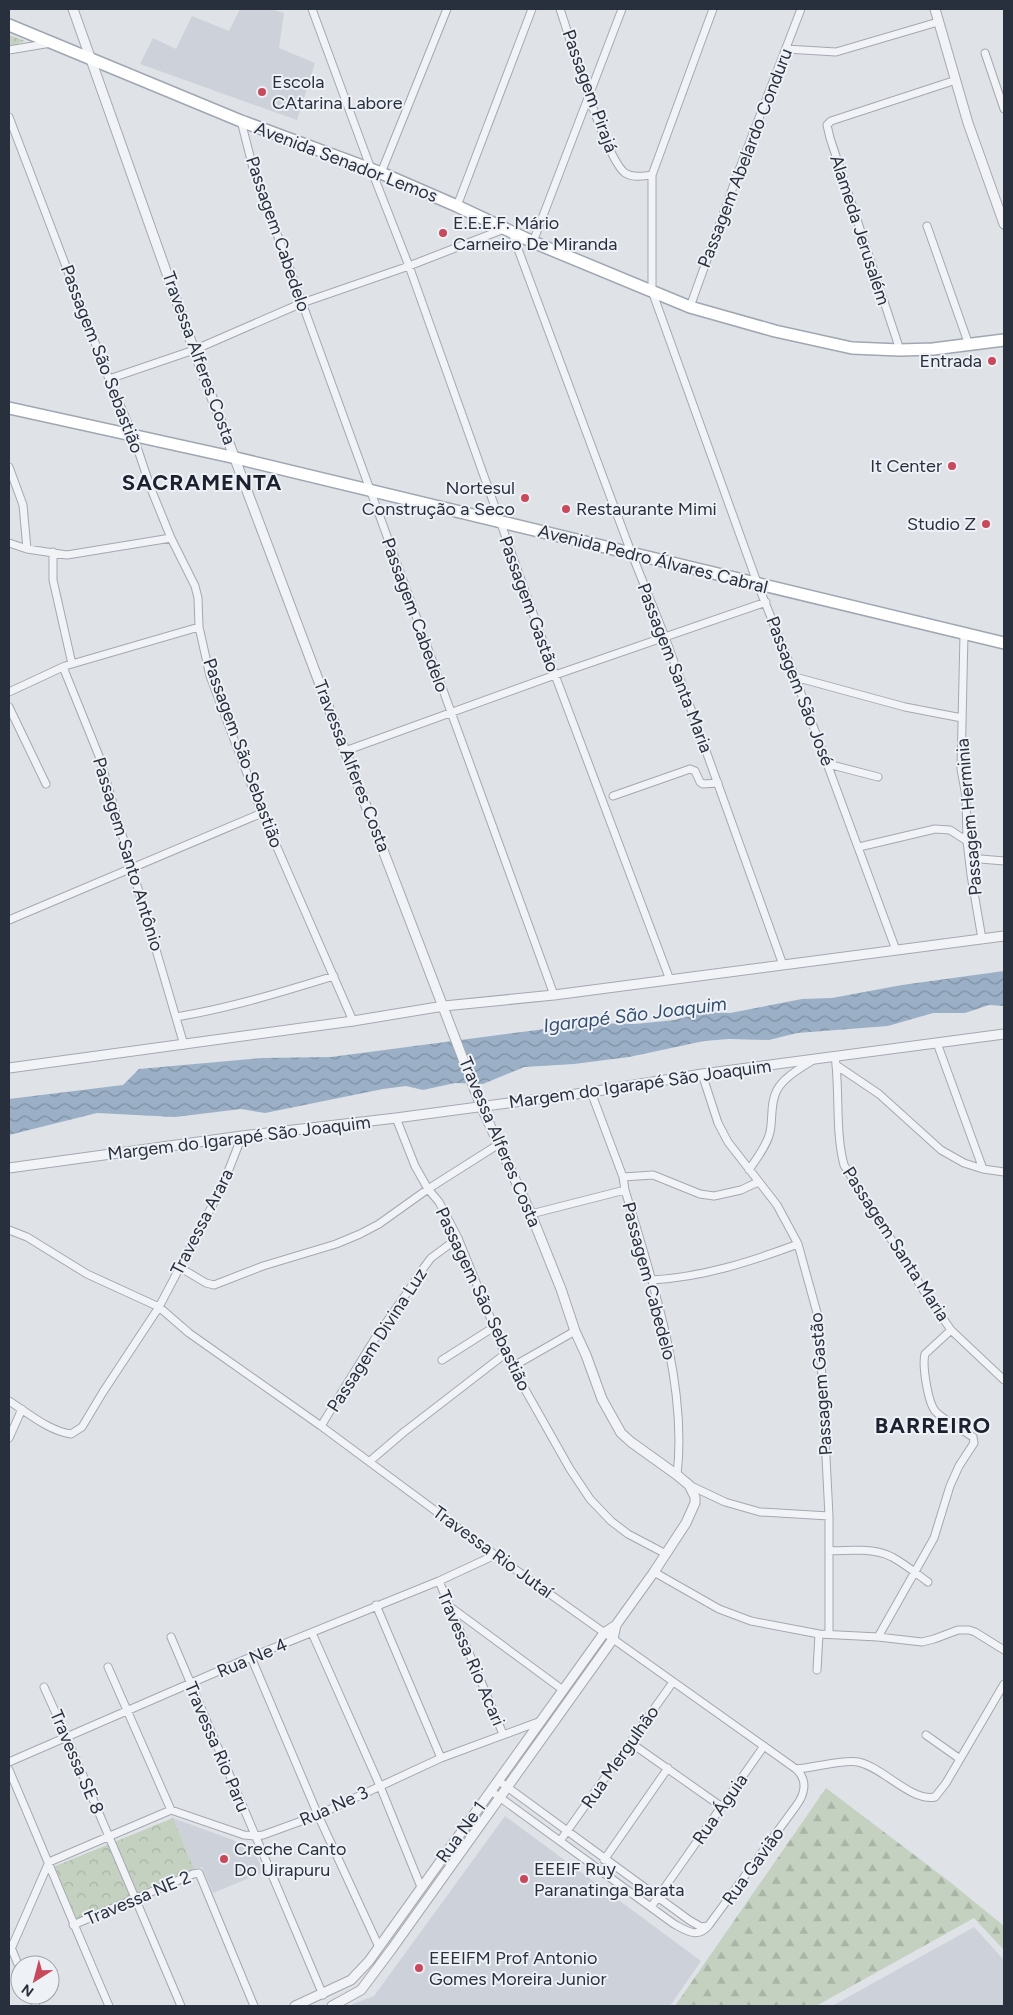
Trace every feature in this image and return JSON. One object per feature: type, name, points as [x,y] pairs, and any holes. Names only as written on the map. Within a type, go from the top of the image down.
[{"type":"main road","name":"Avenida Senador Lemos","points":[[9,25],[241,121],[376,171],[533,242],[690,307],[775,331],[852,348],[900,350],[969,345],[1004,340]]},
{"type":"main road","name":"Avenida Pedro Álvares Cabral","points":[[9,408],[236,458],[1004,643]]},
{"type":"street","name":"Travessa Alferes Costa","points":[[73,9],[92,58],[194,350],[346,751],[480,1102],[531,1214],[602,1399],[621,1433],[689,1485]]},
{"type":"street","name":"Passagem Gastão","points":[[312,9],[376,171],[499,521],[670,980]]},
{"type":"street","points":[[376,171],[447,9]]},
{"type":"street","points":[[457,206],[532,9]]},
{"type":"street","name":"Passagem Pirajá","points":[[560,9],[609,147],[622,169],[632,176],[652,175]]},
{"type":"street","points":[[533,242],[622,9]]},
{"type":"street","points":[[652,175],[713,9]]},
{"type":"street","name":"Passagem Abelardo Conduru","points":[[690,307],[739,170],[801,9]]},
{"type":"street","points":[[935,9],[968,123],[1000,201],[1004,224]]},
{"type":"street","points":[[786,49],[836,52],[938,22]]},
{"type":"street","points":[[9,50],[51,43]]},
{"type":"street","points":[[985,53],[1004,109]]},
{"type":"street","name":"Alameda Jerusalém","points":[[900,350],[827,130],[827,125],[831,121],[956,80]]},
{"type":"street","name":"Passagem São Sebastião","points":[[9,117],[109,379],[133,435],[151,489],[195,586],[198,598],[199,627],[210,676],[262,813],[353,1021]]},
{"type":"street","name":"Passagem Cabedelo","points":[[241,121],[253,168],[554,995]]},
{"type":"street","name":"Passagem São José","points":[[652,175],[652,291],[758,585],[828,764],[896,950]]},
{"type":"street","points":[[927,226],[969,345]]},
{"type":"street","points":[[109,379],[194,350],[302,304],[508,230]]},
{"type":"street","name":"Passagem Santa Maria","points":[[508,230],[665,637],[783,965]]},
{"type":"street","points":[[9,467],[23,505],[27,548]]},
{"type":"street","points":[[9,543],[67,555],[172,538]]},
{"type":"street","points":[[53,552],[53,580],[72,664]]},
{"type":"street","points":[[346,751],[450,712],[766,602]]},
{"type":"street","points":[[9,692],[63,667],[199,627]]},
{"type":"street","name":"Passagem Herminia","points":[[964,634],[960,754],[966,796],[969,858],[982,939]]},
{"type":"street","name":"Passagem Santo Antônio","points":[[63,667],[99,756],[184,1045]]},
{"type":"street","points":[[795,678],[905,708],[962,718]]},
{"type":"street","points":[[9,707],[46,784]]},
{"type":"street","points":[[828,764],[878,777]]},
{"type":"street","points":[[613,796],[690,769],[695,770],[700,782],[703,784],[718,783]]},
{"type":"street","points":[[9,920],[262,813]]},
{"type":"street","points":[[859,847],[935,828],[950,830],[967,840]]},
{"type":"street","points":[[969,858],[1004,861]]},
{"type":"street","points":[[9,1068],[1004,936]]},
{"type":"street","points":[[176,1017],[263,998],[334,976]]},
{"type":"street","name":"Margem do Igarapé São Joaquim","points":[[9,1168],[242,1136],[396,1118],[480,1102],[592,1092],[702,1074],[813,1060],[836,1061],[937,1043],[1004,1034]]},
{"type":"street","points":[[937,1043],[983,1169]]},
{"type":"street","points":[[749,1170],[770,1133],[774,1098],[777,1089],[784,1081],[813,1060]]},
{"type":"street","points":[[836,1061],[879,1094],[940,1150],[964,1163],[983,1169],[1004,1172]]},
{"type":"street","name":"Passagem Santa Maria","points":[[836,1061],[840,1151],[844,1165],[919,1284],[951,1330],[1004,1380]]},
{"type":"street","name":"Passagem Gastão","points":[[702,1074],[718,1123],[728,1142],[777,1205],[798,1244],[819,1320],[830,1516],[829,1634]]},
{"type":"street","name":"Passagem Cabedelo","points":[[592,1092],[623,1177],[625,1190],[652,1280],[674,1384],[679,1449],[677,1475]]},
{"type":"street","name":"Passagem São Sebastião","points":[[396,1118],[416,1166],[428,1189],[439,1202],[458,1238],[505,1354],[570,1469],[590,1499],[612,1521],[628,1534],[666,1554]]},
{"type":"street","name":"Travessa Arara","points":[[22,1409],[65,1433],[71,1434],[82,1427],[106,1386],[159,1307],[222,1187],[242,1136]]},
{"type":"street","points":[[179,1267],[206,1283],[214,1285],[263,1266],[336,1244],[380,1224],[428,1189],[499,1144]]},
{"type":"street","points":[[623,1177],[653,1175],[692,1192],[714,1196],[741,1190],[758,1182]]},
{"type":"street","points":[[531,1214],[625,1190]]},
{"type":"street","name":"Travessa Rio Jutaí","points":[[9,1230],[27,1237],[87,1274],[159,1307],[189,1333],[370,1461],[495,1554],[796,1769]]},
{"type":"street","name":"Passagem Divina Luz","points":[[321,1426],[374,1340],[422,1270],[431,1258],[458,1238]]},
{"type":"street","points":[[652,1280],[670,1279],[735,1266],[798,1244]]},
{"type":"street","points":[[442,1360],[494,1327]]},
{"type":"street","points":[[878,1637],[934,1538],[946,1498],[959,1466],[974,1443],[973,1437],[938,1414],[933,1408],[924,1371],[925,1354],[951,1330]]},
{"type":"street","points":[[512,1367],[575,1331]]},
{"type":"street","points":[[370,1461],[404,1432],[505,1354]]},
{"type":"street","points":[[9,1401],[22,1409],[9,1438]]},
{"type":"street","points":[[689,1485],[725,1502],[760,1512],[830,1516]]},
{"type":"street","points":[[613,1639],[616,1625],[686,1523],[695,1503],[695,1497],[689,1485]]},
{"type":"street","points":[[829,1551],[866,1551],[886,1555],[928,1582]]},
{"type":"street","name":"Rua Ne 4","points":[[9,1762],[251,1657],[438,1581],[495,1554]]},
{"type":"street","points":[[654,1572],[734,1616],[819,1634],[878,1637],[922,1642],[934,1640],[962,1630],[975,1632],[1004,1650]]},
{"type":"street","name":"Travessa Rio Acari","points":[[438,1581],[503,1734]]},
{"type":"street","points":[[376,1605],[441,1758]]},
{"type":"street","points":[[449,1606],[563,1690]]},
{"type":"street","points":[[604,1632],[616,1625]]},
{"type":"street","name":"Rua Ne 1","points":[[295,2006],[315,2002],[323,1994],[351,1980],[369,1962],[604,1632]]},
{"type":"street","points":[[312,1633],[380,1786],[421,1887]]},
{"type":"street","points":[[817,1670],[819,1634]]},
{"type":"street","name":"Travessa Rio Paru","points":[[171,1638],[323,1994]]},
{"type":"street","name":"Rua Ne 1","points":[[332,2006],[361,1990],[508,1788],[613,1639]]},
{"type":"street","points":[[251,1657],[318,1815],[379,1947]]},
{"type":"street","points":[[10,1947],[49,1862],[171,1810],[108,1667]]},
{"type":"street","name":"Rua Mergulhão","points":[[560,1841],[673,1682]]},
{"type":"street","points":[[796,1769],[856,1761],[868,1765],[917,1794],[930,1798],[935,1797],[960,1759],[1004,1684]]},
{"type":"street","name":"Travessa SE 8","points":[[44,1687],[181,2006]]},
{"type":"street","name":"Rua Ne 3","points":[[171,1810],[244,1835],[254,1836],[270,1833],[318,1815],[441,1758],[540,1721]]},
{"type":"street","points":[[926,1735],[960,1759]]},
{"type":"street","points":[[631,1742],[722,1807]]},
{"type":"street","name":"Rua Águia","points":[[651,1907],[764,1746]]},
{"type":"street","points":[[602,1871],[606,1861],[668,1768]]},
{"type":"street","name":"Rua Gavião","points":[[709,1926],[802,1798],[804,1786],[802,1776],[796,1769]]},
{"type":"street","points":[[9,1770],[49,1862],[73,1925],[109,2006]]},
{"type":"street","points":[[499,1781],[696,1925],[709,1926]]},
{"type":"street","points":[[491,1791],[651,1907],[691,1933],[702,1932],[709,1926]]},
{"type":"street","name":"Travessa NE 2","points":[[73,1925],[198,1873],[254,2006]]},
{"type":"shaded area","name":"Escola CAtarina Labore","points":[[240,9],[271,9],[284,13],[279,48],[315,63],[297,120],[140,64],[153,38],[176,49],[192,16],[229,31]]},
{"type":"shaded area","name":"EEEIF Ruy Paranatinga Barata","points":[[505,1816],[701,1961],[670,2006],[348,2006],[374,1996]]},
{"type":"shaded area","name":"Creche Canto Do Uirapuru","points":[[173,1818],[233,1840],[254,1851],[264,1872],[213,1893],[202,1867],[194,1869]]},
{"type":"shaded area","points":[[974,1927],[1004,1960],[1004,2006],[832,2006]]},
{"type":"green space","points":[[9,35],[25,41],[9,47]]},
{"type":"green space","points":[[826,1788],[950,1882],[1004,1926],[1004,1950],[974,1918],[816,2006],[675,2006]]},
{"type":"green space","points":[[173,1818],[194,1869],[77,1919],[53,1867]]},
{"type":"water","points":[[1004,971],[1004,1006],[989,1005],[965,1013],[933,1013],[888,1026],[797,1033],[769,1040],[729,1039],[704,1041],[629,1057],[574,1064],[524,1067],[483,1084],[455,1083],[423,1090],[406,1086],[383,1089],[265,1113],[241,1109],[175,1117],[97,1113],[9,1135],[9,1099],[123,1085],[139,1069],[262,1058],[331,1057],[591,1023],[635,1024],[675,1020],[702,1012],[730,1013],[802,999],[832,998],[902,985]]},
{"type":"place","name":"Escola CAtarina Labore","points":[[262,92]]},
{"type":"place","name":"E.E.E.F. Mário Carneiro De Miranda","points":[[443,233]]},
{"type":"place","name":"Entrada","points":[[992,361]]},
{"type":"place","name":"It Center","points":[[952,466]]},
{"type":"place","name":"Nortesul Construção a Seco","points":[[525,498]]},
{"type":"place","name":"Restaurante Mimi","points":[[566,509]]},
{"type":"place","name":"Studio Z","points":[[986,524]]},
{"type":"place","name":"Creche Canto Do Uirapuru","points":[[224,1859]]},
{"type":"place","name":"EEEIF Ruy Paranatinga Barata","points":[[524,1879]]},
{"type":"place","name":"EEEIFM Prof Antonio Gomes Moreira Junior","points":[[419,1968]]},
{"type":"district","name":"SACRAMENTA","points":[[202,482]]},
{"type":"district","name":"BARREIRO","points":[[933,1425]]},
{"type":"water label","name":"Igarapé São Joaquim","points":[[635,1014]]}]
